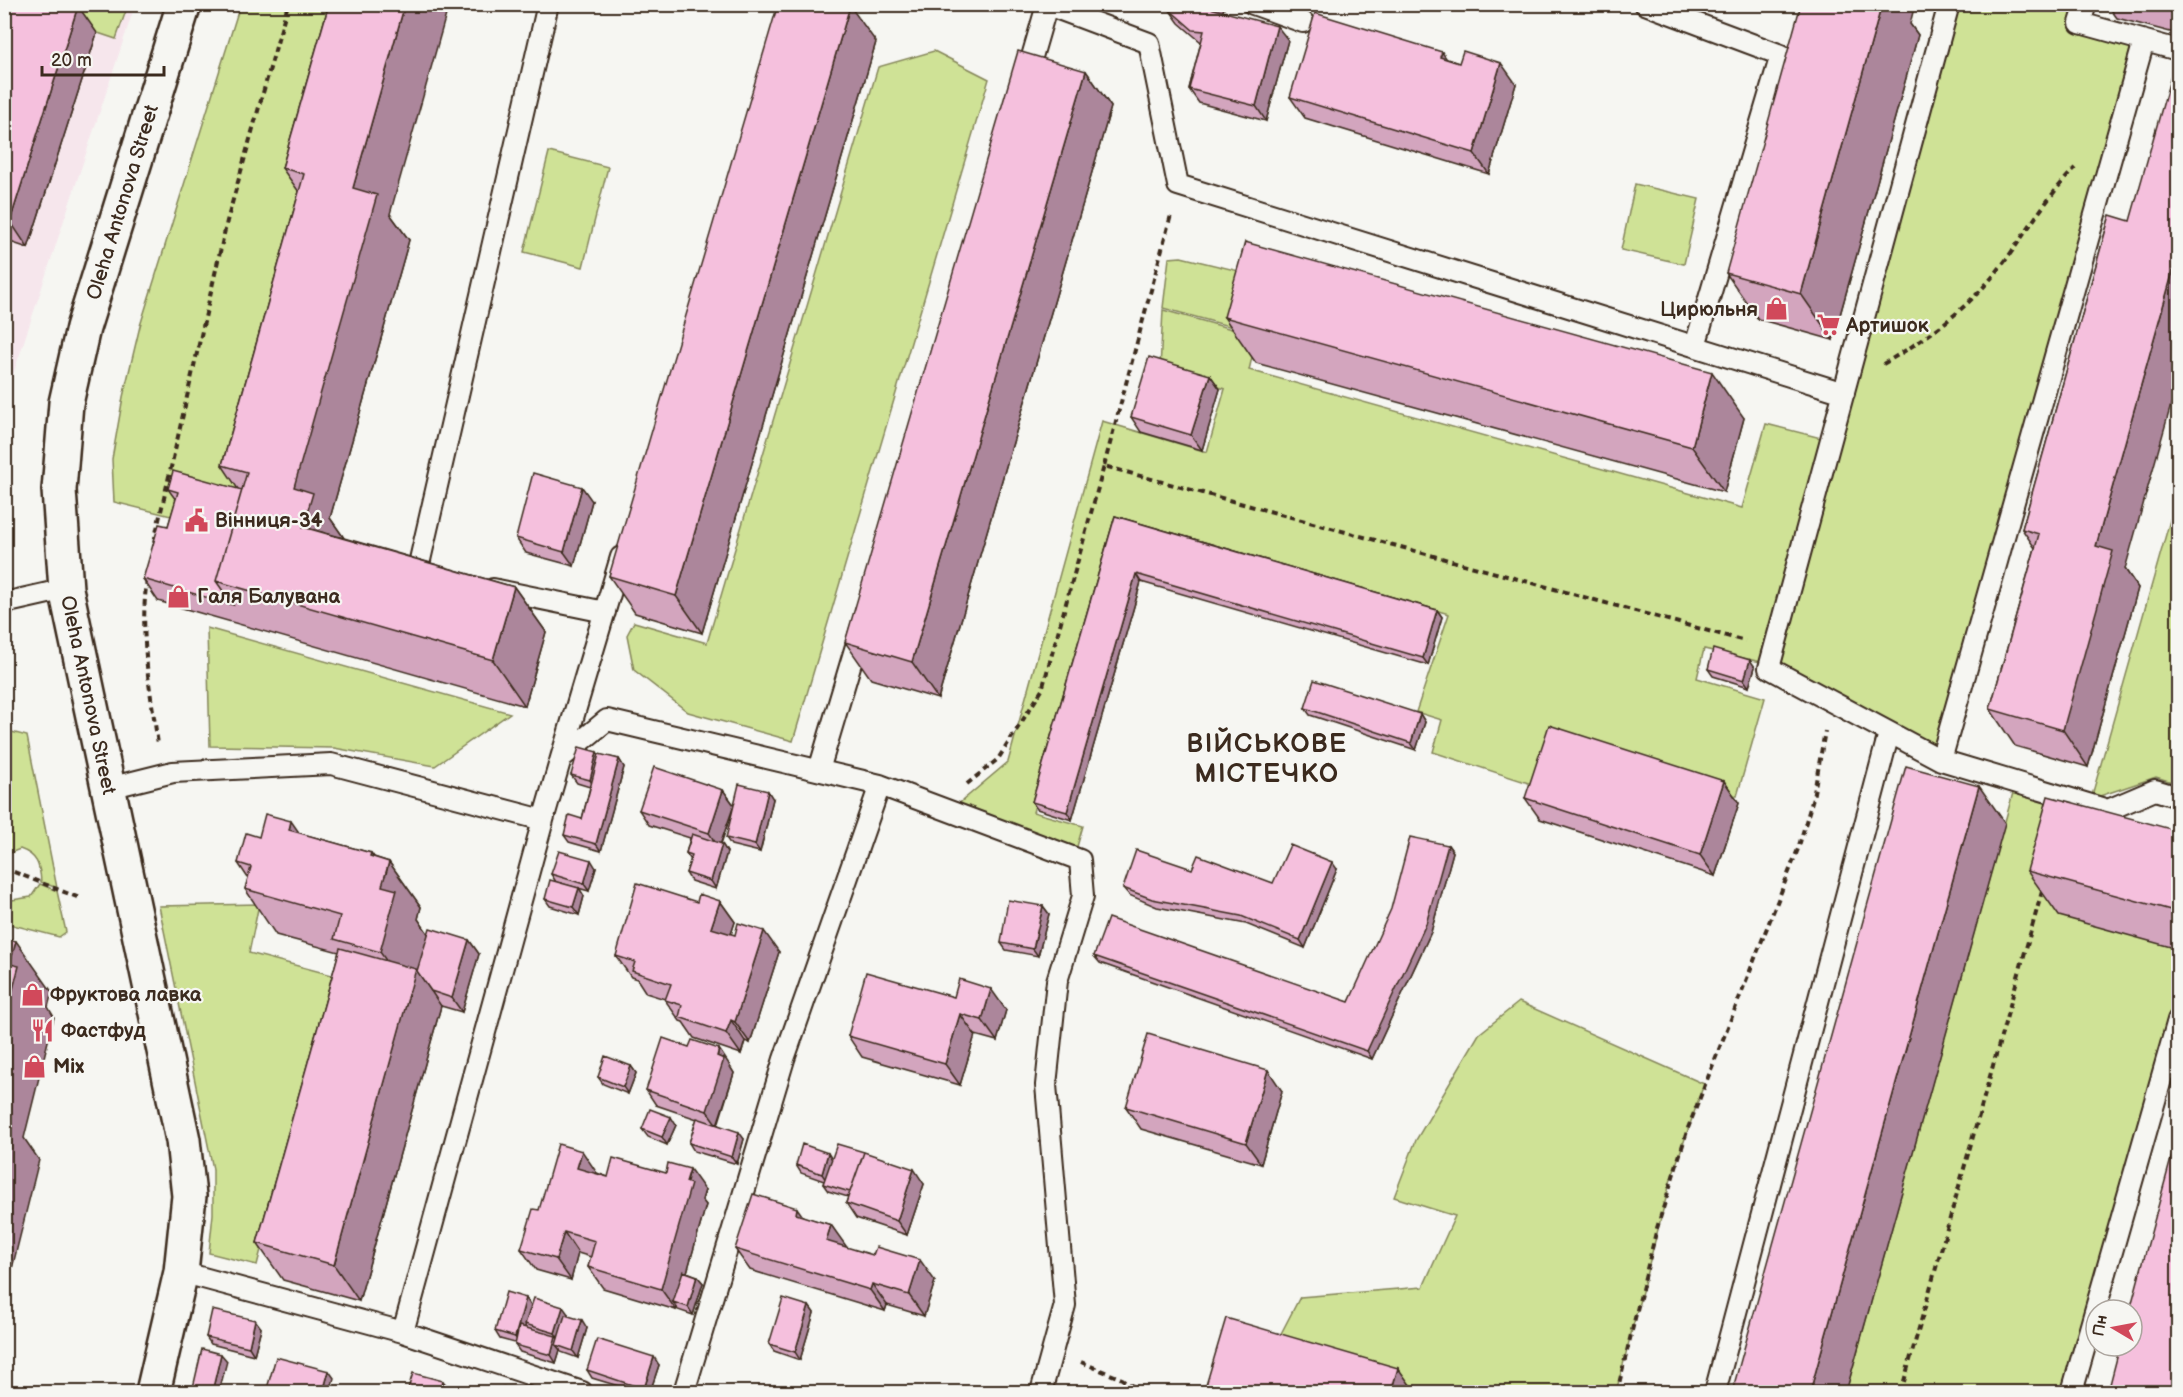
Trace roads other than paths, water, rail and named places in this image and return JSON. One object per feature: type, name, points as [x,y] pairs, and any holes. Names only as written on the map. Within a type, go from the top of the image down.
[{"type":"street","name":"Oleha Antonova Street","points":[[153,1392],[181,1272],[189,1196],[183,1140],[66,589],[59,490],[66,403],[83,328],[184,4]]},
{"type":"lane","points":[[452,580],[417,573],[548,4]]},
{"type":"lane","points":[[1253,4],[1303,22]]},
{"type":"lane","points":[[1645,4],[1781,55],[1695,346]]},
{"type":"lane","points":[[1949,4],[1769,668],[1941,760],[2108,810],[2155,790],[2178,797]]},
{"type":"lane","points":[[2086,4],[2080,23],[2178,50]]},
{"type":"lane","points":[[1020,97],[1046,5],[1073,10],[1149,43],[1179,185],[1844,393]]},
{"type":"lane","points":[[1941,760],[2144,41]]},
{"type":"lane","points":[[403,1332],[543,820],[625,543]]},
{"type":"lane","points":[[476,585],[605,612]]},
{"type":"lane","points":[[4,603],[66,589]]},
{"type":"lane","points":[[819,770],[867,610]]},
{"type":"lane","points":[[561,758],[607,720],[880,785],[1080,860],[1083,896],[1057,981],[1046,1085],[1065,1305],[1041,1392]]},
{"type":"lane","points":[[1715,1392],[1889,733]]},
{"type":"lane","points":[[109,788],[173,772],[331,764],[543,820]]},
{"type":"lane","points":[[684,1392],[784,1059],[880,785]]},
{"type":"lane","points":[[2072,1392],[2178,1020]]},
{"type":"lane","points":[[181,1272],[403,1332],[582,1392]]},
{"type":"place","name":"Цирюльня","points":[[1776,309]]},
{"type":"place","name":"Артишок","points":[[1828,325]]},
{"type":"place","name":"Вінниця-34","points":[[197,520]]},
{"type":"place","name":"Галя Балувана","points":[[179,596]]},
{"type":"place","name":"Фруктова лавка","points":[[32,994]]},
{"type":"place","name":"Фастфуд","points":[[43,1030]]},
{"type":"place","name":"Mix","points":[[35,1066]]},
{"type":"district","name":"ВІЙСЬКОВЕ МІСТЕЧКО","points":[[1267,758]]}]
